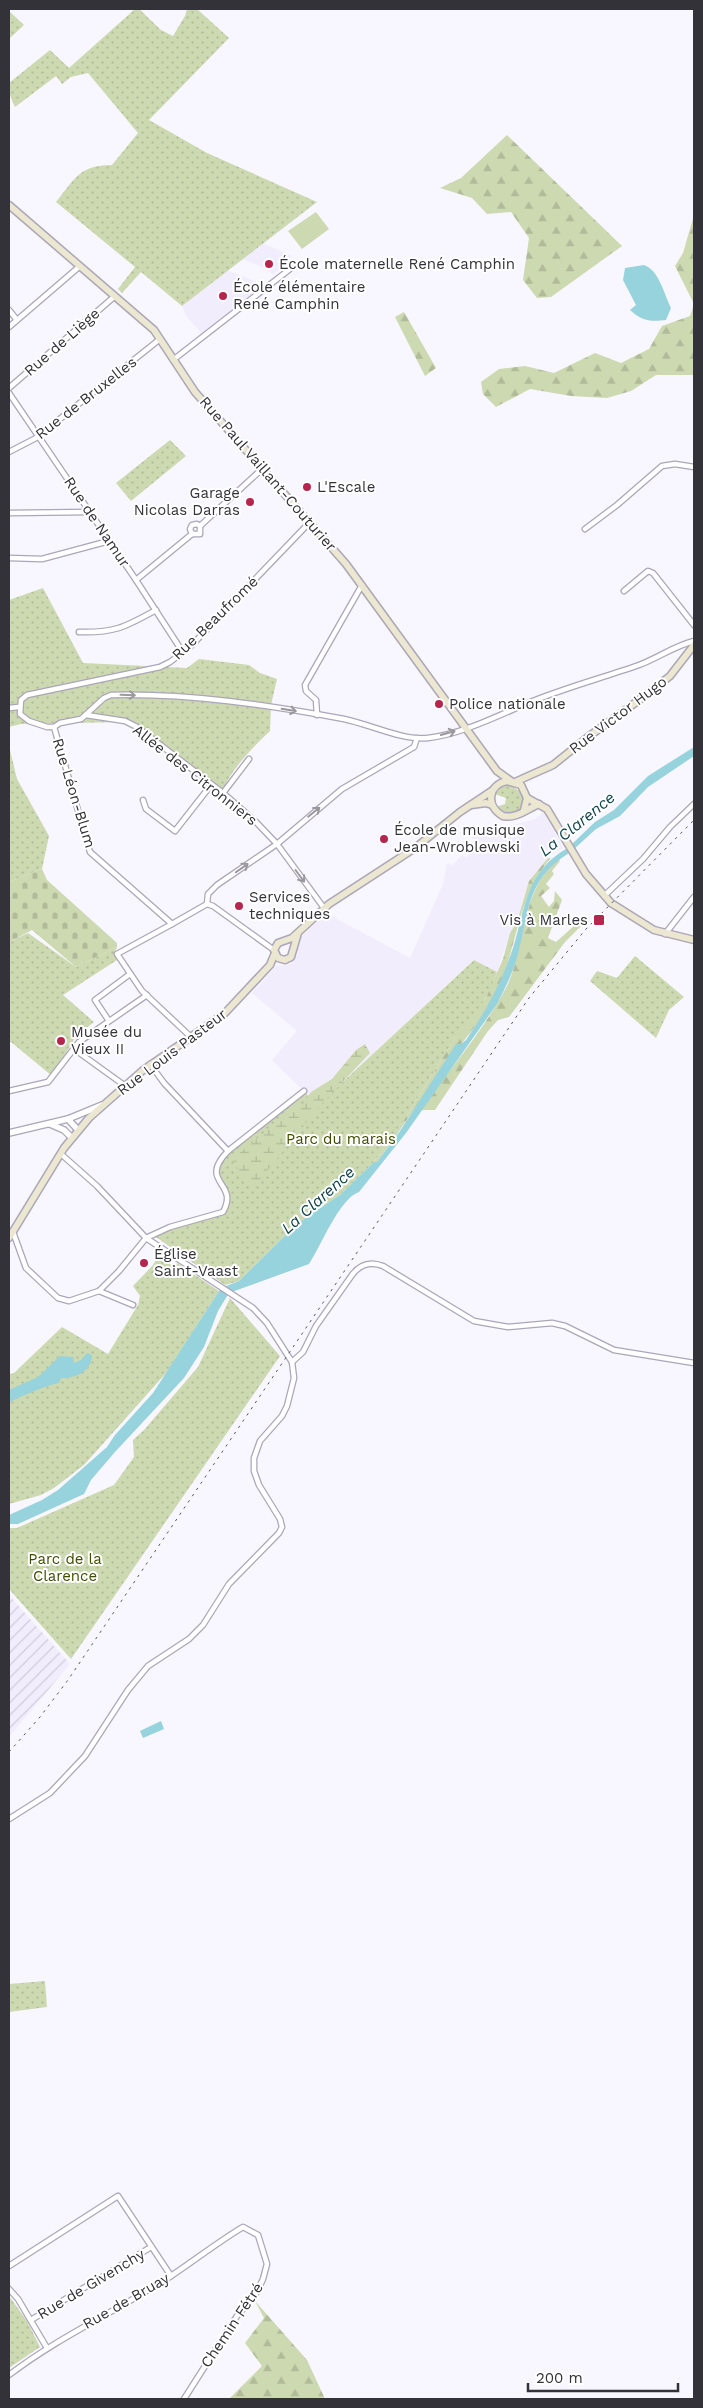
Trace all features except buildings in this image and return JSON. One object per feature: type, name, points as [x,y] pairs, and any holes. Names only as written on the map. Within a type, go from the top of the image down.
[{"type":"main road","name":"Rue Paul Vaillant-Couturier","points":[[9,205],[142,318],[160,339],[195,392],[310,522],[362,585],[497,771],[513,781]]},
{"type":"main road","name":"Rue Victor Hugo","points":[[513,781],[532,776],[553,765],[646,695],[670,676],[694,643]]},
{"type":"main road","points":[[497,771],[499,778],[490,798],[492,806],[498,814],[506,817],[516,816],[524,810],[540,804]]},
{"type":"main road","points":[[525,791],[532,776]]},
{"type":"main road","points":[[298,934],[293,948],[283,941],[298,934],[324,908],[415,848],[503,782],[513,781],[525,791],[527,798],[524,810]]},
{"type":"main road","points":[[527,798],[540,804],[549,813],[567,844],[604,896],[619,909],[664,934],[694,940]]},
{"type":"main road","points":[[470,805],[486,803],[492,806]]},
{"type":"main road","name":"Rue Louis Pasteur","points":[[270,965],[274,952],[283,941]]},
{"type":"main road","name":"Rue Louis Pasteur","points":[[11,1235],[71,1137],[102,1105],[150,1064],[192,1038],[236,1003],[270,965],[280,959],[291,957],[293,948]]},
{"type":"main road","points":[[274,952],[280,959]]},
{"type":"street","points":[[9,327],[80,266]]},
{"type":"street","points":[[173,360],[290,269]]},
{"type":"street","name":"Rue de Liège","points":[[9,388],[115,296]]},
{"type":"street","points":[[9,310],[17,320]]},
{"type":"street","name":"Rue de Bruxelles","points":[[9,452],[38,436],[160,339]]},
{"type":"street","name":"Rue de Namur","points":[[9,393],[136,580],[182,652]]},
{"type":"street","points":[[585,529],[617,505],[662,466],[675,464],[694,467]]},
{"type":"street","points":[[136,580],[192,534],[200,534],[200,526],[262,469]]},
{"type":"street","points":[[9,513],[90,512]]},
{"type":"street","name":"Rue Beaufromé","points":[[19,707],[21,700],[27,694],[160,667],[180,656],[310,522]]},
{"type":"street","points":[[192,534],[190,530],[192,525],[200,526]]},
{"type":"street","points":[[9,558],[42,559],[109,541]]},
{"type":"street","points":[[624,591],[648,571],[653,573],[683,614],[694,625]]},
{"type":"street","points":[[317,714],[316,700],[306,691],[305,685],[362,585]]},
{"type":"street","points":[[79,632],[113,631],[125,628],[156,610]]},
{"type":"street","points":[[9,708],[19,707],[23,718],[46,727],[54,727],[60,723],[81,719],[104,698],[111,695],[187,698],[282,708],[352,721],[418,738],[431,738],[466,728],[552,694],[641,664],[670,650],[694,643]]},
{"type":"street","name":"Allée des Citronniers","points":[[86,715],[125,721],[137,727],[222,793],[277,844],[324,908]]},
{"type":"street","name":"Rue Léon-Blum","points":[[54,727],[90,852],[172,924]]},
{"type":"street","points":[[207,904],[208,894],[217,885],[277,844],[342,790],[414,747],[418,738]]},
{"type":"street","points":[[222,793],[249,759]]},
{"type":"street","points":[[143,800],[146,809],[175,831],[210,785]]},
{"type":"street","points":[[604,896],[643,859],[670,827],[694,804]]},
{"type":"street","points":[[664,934],[694,897]]},
{"type":"street","points":[[192,1038],[147,995],[119,958],[119,952],[207,904],[213,906],[264,942],[274,952]]},
{"type":"street","points":[[264,942],[283,941]]},
{"type":"street","points":[[109,1021],[95,1000],[130,974]]},
{"type":"street","points":[[9,1091],[48,1082],[79,1042],[147,995]]},
{"type":"street","points":[[74,1049],[124,1085]]},
{"type":"street","points":[[150,1064],[164,1083],[228,1150]]},
{"type":"street","points":[[11,1235],[26,1268],[58,1298],[69,1301],[99,1291],[119,1272],[146,1238],[170,1227],[223,1212],[228,1201],[227,1194],[216,1173],[216,1168],[228,1150],[304,1091]]},
{"type":"street","points":[[9,1133],[68,1119],[102,1105]]},
{"type":"street","points":[[68,1119],[78,1130]]},
{"type":"street","points":[[48,1124],[64,1130],[71,1137]]},
{"type":"street","points":[[9,1819],[50,1793],[85,1756],[128,1690],[148,1666],[189,1639],[203,1625],[229,1584],[279,1534],[282,1527],[278,1514],[263,1493],[256,1477],[254,1458],[260,1441],[282,1416],[287,1406],[294,1378],[292,1362],[268,1324],[249,1304],[146,1238],[97,1186],[60,1154]]},
{"type":"street","points":[[292,1362],[307,1345],[316,1326],[352,1275],[359,1267],[368,1263],[382,1266],[467,1317],[486,1324],[508,1327],[552,1323],[565,1326],[614,1350],[694,1363]]},
{"type":"street","points":[[99,1291],[133,1305]]},
{"type":"street","points":[[9,2266],[118,2196],[170,2276]]},
{"type":"street","name":"Rue de Bruay","points":[[9,2375],[47,2348],[170,2276],[218,2242],[243,2228]]},
{"type":"street","name":"Chemin Fétré","points":[[184,2399],[237,2316],[257,2292],[263,2279],[267,2264],[258,2235],[243,2228]]},
{"type":"street","name":"Rue de Givenchy","points":[[30,2320],[151,2248]]},
{"type":"street","points":[[9,2289],[18,2299],[47,2348]]},
{"type":"shaded area","name":"École maternelle René Camphin","points":[[263,243],[292,256],[273,275],[267,269],[242,259]]},
{"type":"shaded area","name":"École élémentaire René Camphin","points":[[227,270],[264,285],[202,334],[186,316],[182,306]]},
{"type":"shaded area","points":[[544,812],[563,848],[551,855],[529,881],[517,922],[510,933],[497,972],[473,960],[318,1105],[272,1060],[297,1031],[252,993],[276,966],[290,964],[298,954],[297,948],[301,937],[326,913],[410,958],[443,884],[447,863],[453,865],[462,855],[467,858],[475,844],[477,846],[479,842],[470,837],[478,828],[487,832],[535,819]]},
{"type":"shaded area","points":[[9,1595],[70,1664],[9,1737]]},
{"type":"green space","points":[[135,9],[139,9],[161,30],[173,36],[187,9],[197,9],[229,38],[149,120],[207,153],[317,202],[182,306],[141,272],[122,293],[118,289],[135,267],[56,202],[73,180],[85,171],[112,165],[138,133],[88,73],[71,77],[62,84],[56,76],[15,107],[9,93],[9,83],[50,50],[69,68]]},
{"type":"green space","points":[[9,11],[24,25],[9,39]]},
{"type":"green space","points":[[507,135],[622,246],[551,297],[537,298],[523,280],[529,238],[511,212],[487,214],[472,198],[440,188],[461,178]]},
{"type":"green space","points":[[316,212],[329,229],[302,249],[288,231]]},
{"type":"green space","points":[[694,215],[694,304],[675,266],[683,253]]},
{"type":"green space","points":[[694,304],[694,375],[656,375],[631,391],[607,398],[571,396],[530,389],[496,407],[483,394],[481,382],[499,369],[525,366],[554,373],[595,353],[621,363],[649,349],[662,326],[690,316]]},
{"type":"green space","points":[[404,312],[436,368],[425,376],[395,317]]},
{"type":"green space","points":[[170,440],[186,456],[131,501],[116,483]]},
{"type":"green space","points":[[43,588],[83,663],[187,668],[199,659],[249,665],[260,673],[277,679],[271,705],[270,731],[235,769],[221,795],[131,725],[122,722],[21,724],[9,727],[9,600]]},
{"type":"green space","points":[[9,746],[17,779],[49,836],[42,869],[9,882]]},
{"type":"green space","points":[[510,785],[521,792],[524,800],[520,809],[508,814],[496,807],[505,804],[506,798],[495,794],[501,787]]},
{"type":"green space","points":[[548,858],[551,858],[539,873],[530,890],[501,983],[492,1001],[377,1162],[374,1162],[402,1123],[453,1041],[486,998],[503,959],[510,933],[517,922],[529,881]]},
{"type":"green space","points":[[558,859],[560,861],[552,871],[554,874],[546,884],[550,888],[541,896],[549,907],[554,901],[555,891],[562,900],[548,938],[556,942],[585,916],[588,919],[565,942],[509,1017],[498,1020],[488,1031],[435,1110],[421,1110],[476,1035],[506,988],[513,972],[525,920],[536,887],[545,872]]},
{"type":"green space","points":[[42,869],[47,880],[117,943],[117,947],[76,967],[32,930],[9,942],[9,882]]},
{"type":"green space","points":[[28,933],[76,967],[117,947],[114,954],[117,960],[63,995],[94,1022],[76,1036],[52,1076],[11,1042],[9,1043],[9,942]]},
{"type":"green space","points":[[635,956],[684,997],[669,1010],[656,1038],[590,981],[597,971],[617,978]]},
{"type":"green space","name":"Parc du marais","points":[[474,960],[497,972],[491,989],[478,1011],[453,1041],[402,1123],[374,1162],[341,1194],[297,1224],[239,1281],[225,1285],[153,1235],[170,1227],[223,1212],[227,1201],[216,1173],[219,1161],[304,1091],[318,1105]]},
{"type":"green space","points":[[365,1044],[370,1053],[319,1107],[253,1188],[233,1162],[236,1156],[296,1106],[303,1104],[311,1092],[332,1079],[356,1050]]},
{"type":"green space","points":[[158,1256],[174,1267],[177,1263],[219,1291],[167,1372],[84,1465],[54,1488],[41,1495],[9,1504],[9,1374],[14,1373],[62,1327],[108,1354],[138,1305],[140,1296],[133,1286],[153,1265]]},
{"type":"green space","name":"Parc de la Clarence","points":[[230,1298],[280,1356],[71,1659],[9,1589],[9,1528],[17,1528],[114,1485],[134,1457],[133,1440],[144,1430],[198,1367]]},
{"type":"green space","points":[[45,1981],[47,2007],[9,2012],[9,1984]]},
{"type":"green space","points":[[9,2296],[27,2321],[40,2347],[9,2368]]},
{"type":"green space","points":[[255,2301],[307,2360],[325,2399],[229,2399],[262,2366],[245,2343],[264,2318]]},
{"type":"water","points":[[644,265],[654,272],[661,283],[671,308],[666,320],[646,320],[630,310],[636,305],[623,280],[625,268]]},
{"type":"water","points":[[694,747],[694,756],[648,787],[620,816],[596,829],[574,849],[571,845],[595,822],[614,810],[648,776]]},
{"type":"water","points":[[566,849],[569,853],[555,863],[536,886],[527,913],[515,964],[497,1004],[406,1133],[359,1192],[344,1204],[309,1264],[229,1293],[218,1311],[204,1347],[184,1378],[115,1452],[91,1480],[84,1494],[18,1524],[9,1524],[9,1515],[42,1500],[58,1490],[107,1447],[115,1435],[153,1393],[221,1288],[239,1281],[297,1224],[341,1194],[374,1162],[377,1162],[400,1131],[456,1044],[461,1044],[466,1040],[484,1012],[508,962],[532,885],[551,860]]},
{"type":"water","points":[[87,1353],[92,1355],[91,1361],[82,1373],[72,1377],[61,1378],[59,1383],[9,1403],[9,1390],[38,1377],[60,1356],[73,1357],[74,1363],[81,1360]]},
{"type":"water","points":[[161,1721],[164,1729],[143,1738],[140,1731]]},
{"type":"railway","points":[[9,1752],[40,1717],[68,1680],[529,998],[586,929],[694,820]]},
{"type":"place","name":"École maternelle René Camphin","points":[[269,264]]},
{"type":"place","name":"École élémentaire René Camphin","points":[[223,296]]},
{"type":"place","name":"L'Escale","points":[[307,487]]},
{"type":"place","name":"Garage Nicolas Darras","points":[[250,502]]},
{"type":"place","name":"Police nationale","points":[[439,704]]},
{"type":"place","name":"École de musique Jean-Wroblewski","points":[[384,839]]},
{"type":"place","name":"Services techniques","points":[[239,906]]},
{"type":"place","name":"Vis à Marles","points":[[599,920]]},
{"type":"place","name":"Musée du Vieux II","points":[[61,1041]]},
{"type":"place","name":"Église Saint-Vaast","points":[[144,1263]]},
{"type":"water label","name":"La Clarence","points":[[577,824]]},
{"type":"water label","name":"La Clarence","points":[[318,1200]]}]
